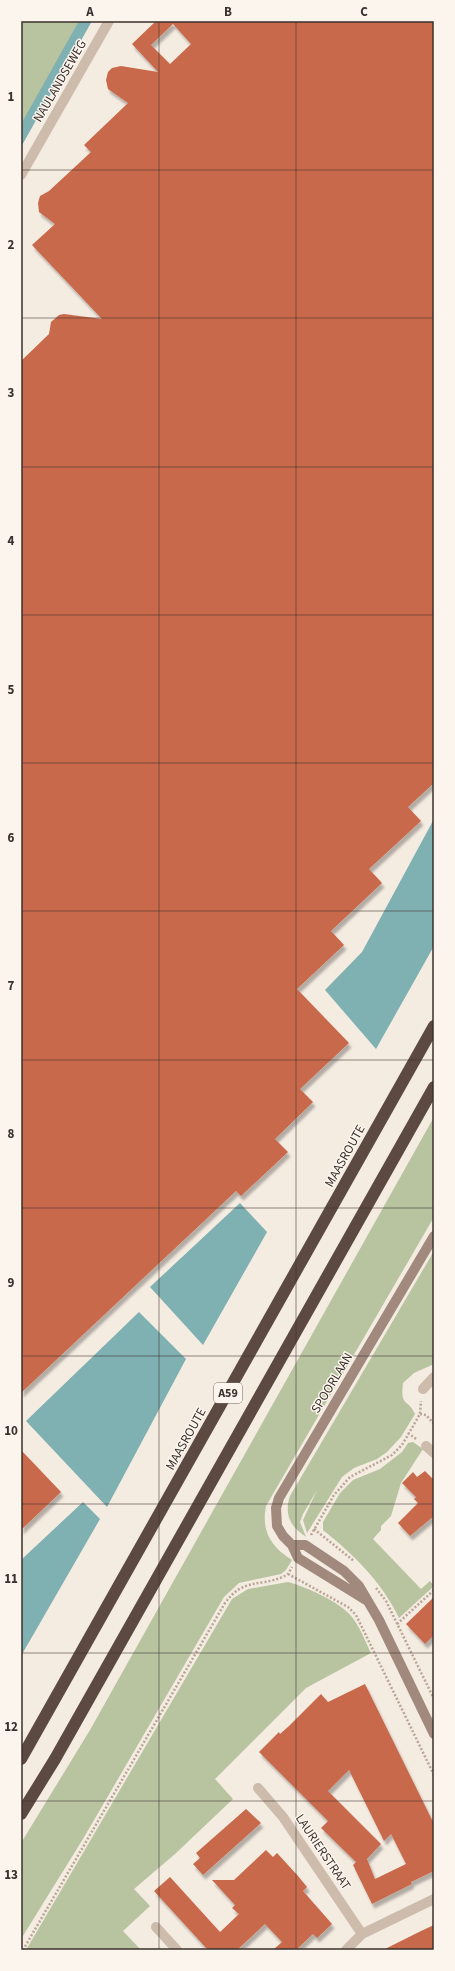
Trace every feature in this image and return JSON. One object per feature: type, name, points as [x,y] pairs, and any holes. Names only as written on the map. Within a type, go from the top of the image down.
[{"type":"highway","name":"MAASROUTE","points":[[21,1759],[434,1026]]},
{"type":"highway","name":"A59","points":[[21,1814],[55,1759],[434,1087]]},
{"type":"main road","name":"SPOORLAAN","points":[[298,1558],[292,1545],[283,1536],[277,1526],[276,1508],[279,1498],[434,1236]]},
{"type":"main road","points":[[292,1545],[305,1545],[344,1571],[359,1586],[379,1620],[434,1734]]},
{"type":"main road","points":[[298,1558],[366,1600]]},
{"type":"street","name":"NAULANDSEWEG","points":[[21,175],[109,21]]},
{"type":"street","points":[[423,1390],[434,1377]]},
{"type":"street","points":[[426,1446],[434,1453]]},
{"type":"street","name":"LAURIERSTRAAT","points":[[258,1788],[283,1817],[362,1934]]},
{"type":"street","points":[[346,1950],[362,1934],[434,1899]]},
{"type":"street","points":[[156,1927],[177,1950]]},
{"type":"path","points":[[305,1545],[334,1495],[350,1477],[392,1455],[402,1444],[420,1414],[426,1415],[434,1424]]},
{"type":"path","points":[[23,1950],[232,1593],[243,1586],[279,1579],[288,1574],[298,1558]]},
{"type":"path","points":[[288,1574],[348,1607],[356,1615],[434,1775]]},
{"type":"path","points":[[397,1624],[434,1590]]},
{"type":"green space","points":[[21,21],[86,21],[21,132]]},
{"type":"green space","points":[[434,1117],[434,1217],[266,1506],[265,1523],[269,1538],[278,1550],[292,1560],[286,1570],[281,1574],[239,1583],[224,1597],[83,1839],[21,1939],[21,1843],[90,1730]]},
{"type":"green space","points":[[434,1251],[434,1364],[414,1373],[403,1383],[402,1391],[405,1402],[410,1406],[415,1414],[401,1437],[387,1452],[377,1459],[354,1468],[342,1477],[307,1533],[303,1520],[317,1490],[300,1522],[306,1537],[296,1529],[290,1520],[288,1514],[288,1503],[290,1496]]},
{"type":"green space","points":[[413,1442],[423,1449],[401,1483],[391,1516],[381,1526],[381,1530],[373,1539],[421,1589],[430,1581],[434,1586],[399,1618],[376,1581],[346,1549],[323,1530],[323,1522],[340,1493],[353,1480],[380,1469],[402,1452],[408,1443]]},
{"type":"green space","points":[[288,1582],[304,1587],[323,1596],[347,1611],[358,1625],[371,1653],[306,1688],[215,1779],[233,1799],[175,1854],[134,1889],[150,1906],[123,1931],[141,1950],[26,1950],[232,1599],[248,1589]]},
{"type":"water","points":[[79,21],[92,21],[21,147],[21,124]]},
{"type":"water","points":[[434,819],[434,946],[376,1049],[325,990],[362,952]]},
{"type":"water","points":[[240,1203],[267,1232],[203,1345],[150,1287]]},
{"type":"water","points":[[139,1312],[186,1359],[107,1507],[26,1421]]},
{"type":"water","points":[[83,1502],[100,1519],[21,1656],[21,1560]]},
{"type":"building","points":[[156,21],[434,21],[434,783],[408,807],[421,821],[369,869],[382,883],[331,931],[344,945],[297,989],[349,1043],[300,1089],[313,1102],[275,1139],[288,1152],[241,1196],[236,1191],[21,1393],[21,361],[49,334],[51,322],[59,315],[64,314],[102,319],[32,245],[55,224],[39,212],[38,203],[40,196],[49,191],[91,152],[84,145],[128,103],[108,89],[106,80],[108,72],[112,68],[121,66],[158,72],[132,44]],"holes":[[[173,24],[191,44],[170,64],[151,45]]]},
{"type":"building","points":[[21,1450],[61,1492],[21,1530]]},
{"type":"building","points":[[425,1471],[434,1480],[434,1516],[410,1536],[398,1523],[418,1503],[414,1499],[416,1497],[402,1483],[413,1472],[417,1477]]},
{"type":"building","points":[[434,1597],[434,1635],[425,1644],[406,1624]]},
{"type":"building","points":[[365,1684],[434,1824],[434,1871],[372,1904],[353,1865],[356,1862],[321,1828],[328,1821],[259,1752],[279,1732],[280,1734],[289,1726],[321,1694],[328,1702]],"holes":[[[349,1770],[384,1841],[391,1834],[406,1864],[375,1879],[367,1859],[381,1844],[328,1791]]]},
{"type":"building","points":[[246,1809],[261,1823],[203,1875],[193,1864],[200,1858],[196,1853]]},
{"type":"building","points":[[266,1850],[273,1857],[277,1853],[298,1876],[307,1887],[303,1891],[332,1924],[317,1938],[313,1934],[296,1950],[273,1950],[282,1942],[265,1924],[237,1950],[208,1950],[154,1891],[170,1877],[220,1932],[239,1914],[232,1908],[235,1905],[212,1880],[234,1880]]},
{"type":"building","points":[[434,1925],[434,1950],[383,1950],[421,1931]]}]
